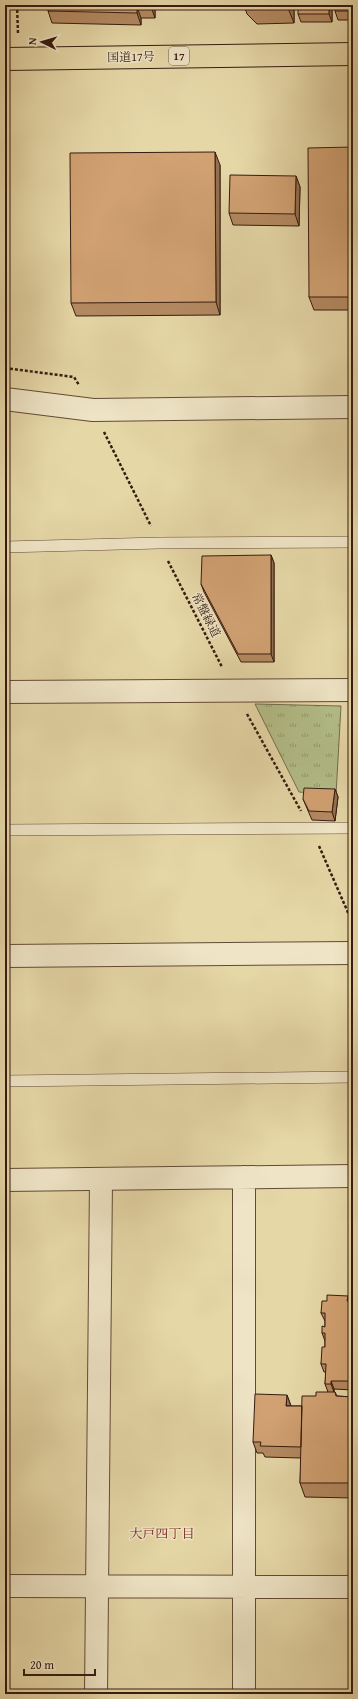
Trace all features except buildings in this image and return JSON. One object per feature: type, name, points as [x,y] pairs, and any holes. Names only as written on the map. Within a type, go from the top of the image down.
[{"type":"highway","name":"国道17号","points":[[5,58],[353,54]]},
{"type":"street","points":[[5,399],[92,410],[353,407]]},
{"type":"street","points":[[5,692],[353,690]]},
{"type":"street","points":[[5,956],[353,953]]},
{"type":"street","points":[[5,1180],[353,1176]]},
{"type":"street","points":[[244,1177],[244,1694]]},
{"type":"street","points":[[96,1694],[101,1180]]},
{"type":"street","points":[[5,1586],[353,1587]]},
{"type":"lane","points":[[5,547],[159,543],[353,542]]},
{"type":"lane","points":[[5,830],[353,828]]},
{"type":"lane","points":[[5,1081],[353,1077]]},
{"type":"path","points":[[5,12],[8,5]]},
{"type":"path","points":[[7,103],[9,25],[8,5]]},
{"type":"path","points":[[17,5],[18,34]]},
{"type":"path","name":"常盤緑道","points":[[5,368],[74,377],[234,691],[311,828],[353,924]]},
{"type":"green space","points":[[255,704],[341,706],[336,795],[299,792]]},
{"type":"district","name":"大戸四丁目","points":[[162,1533]]}]
